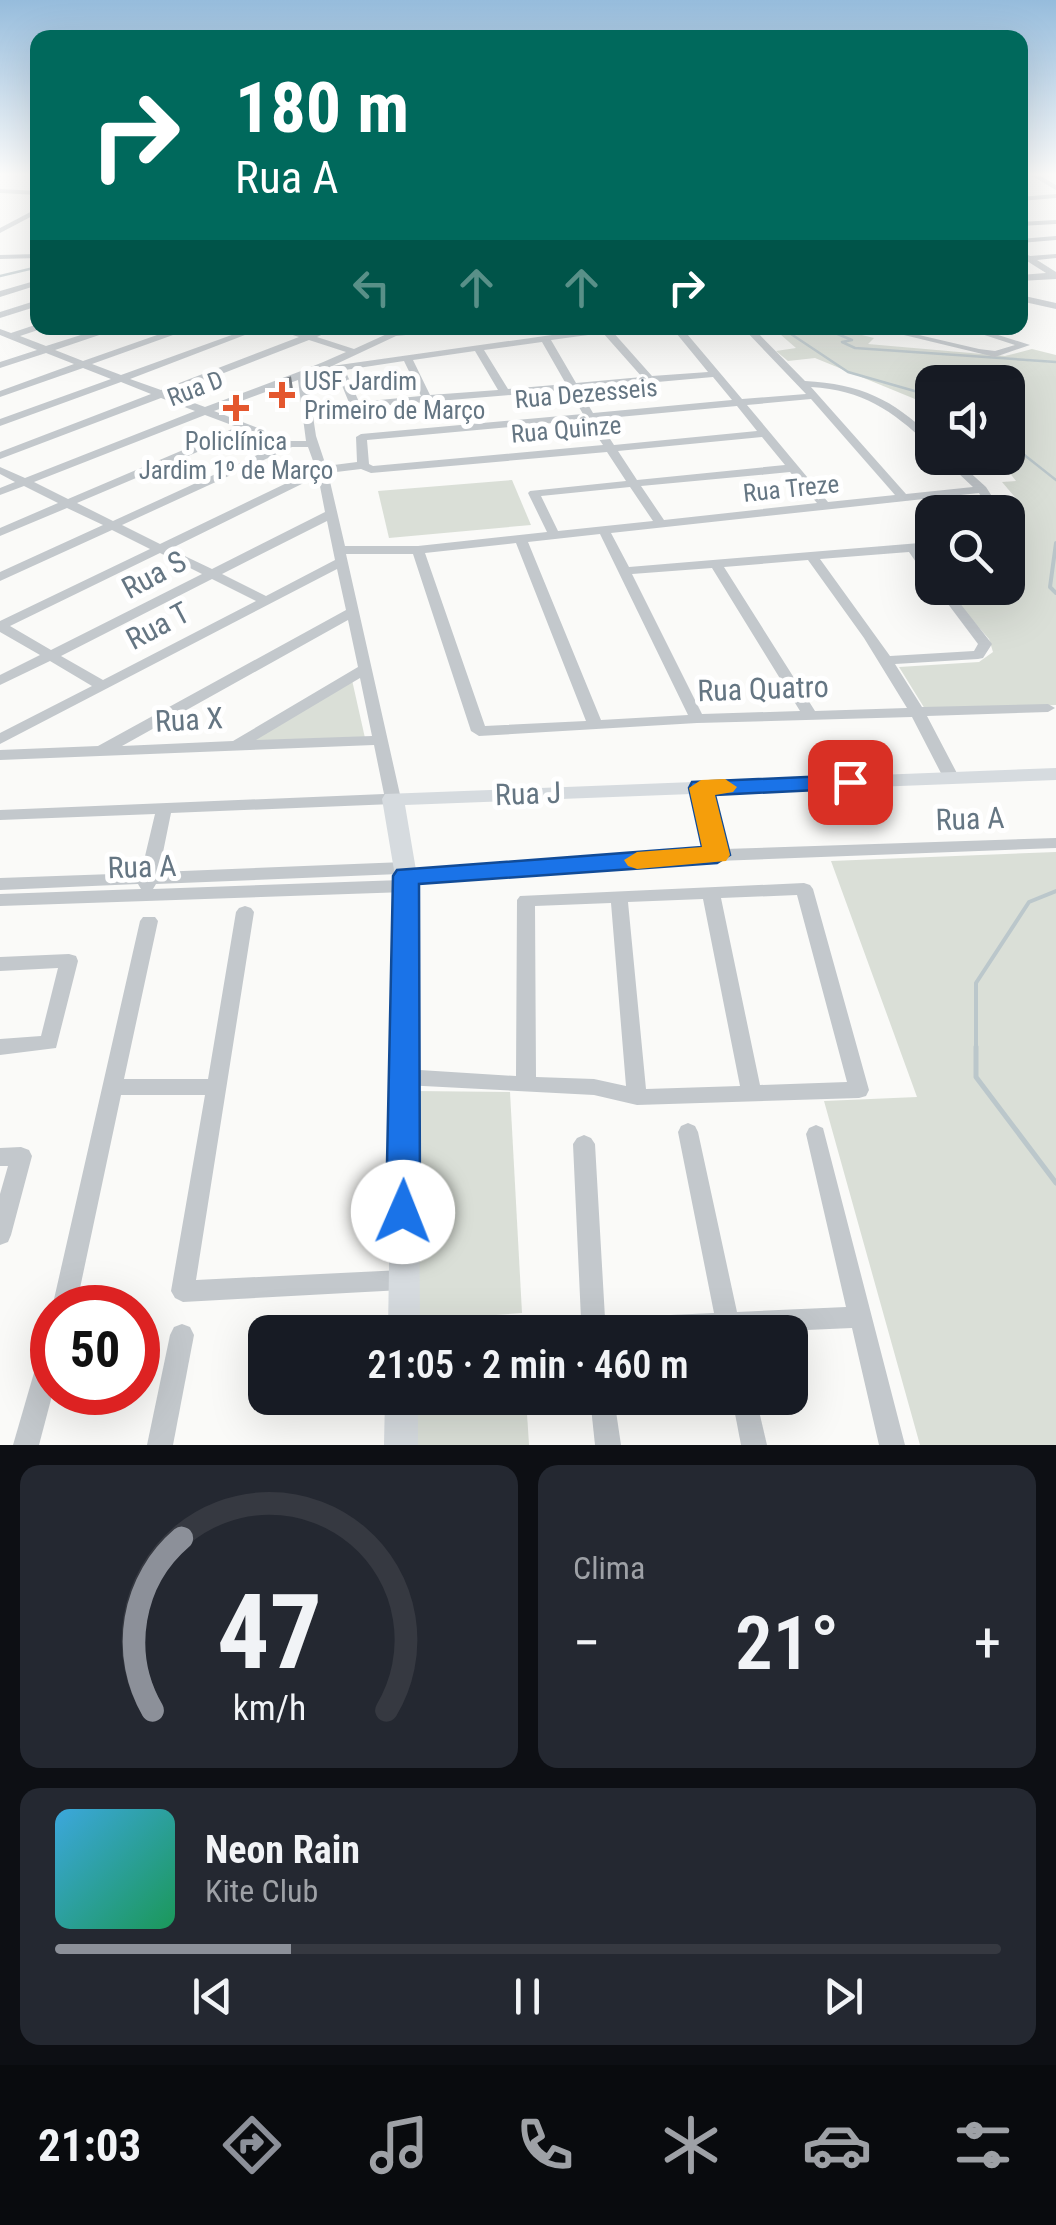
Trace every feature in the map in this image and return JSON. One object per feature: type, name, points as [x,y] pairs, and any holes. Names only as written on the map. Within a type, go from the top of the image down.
[{"type":"main road","name":"Rua J","points":[[392,799],[1056,774]]},
{"type":"main road","points":[[392,799],[405,877],[403,1315]]},
{"type":"main road","points":[[401,1445],[402,1415]]},
{"type":"street","points":[[22,256],[30,251]]},
{"type":"street","points":[[0,257],[30,256]]},
{"type":"street","points":[[1028,257],[1056,256]]},
{"type":"street","points":[[1028,260],[1056,277]]},
{"type":"street","points":[[1028,278],[1056,277]]},
{"type":"street","points":[[1028,284],[1056,277]]},
{"type":"street","points":[[0,294],[30,285]]},
{"type":"street","points":[[1028,300],[1056,306]]},
{"type":"street","points":[[0,316],[30,307]]},
{"type":"street","points":[[3,336],[30,329]]},
{"type":"street","points":[[0,365],[90,335]]},
{"type":"street","points":[[0,394],[164,335]]},
{"type":"street","points":[[0,423],[239,335]]},
{"type":"street","points":[[302,335],[351,351]]},
{"type":"street","points":[[0,456],[313,335]]},
{"type":"street","name":"Rua D","points":[[0,492],[302,376],[389,335]]},
{"type":"street","points":[[392,799],[322,470],[308,444],[310,417],[302,376],[339,367],[565,335]]},
{"type":"street","points":[[610,335],[650,380]]},
{"type":"street","points":[[683,335],[826,507]]},
{"type":"street","points":[[755,335],[904,498]]},
{"type":"street","points":[[909,335],[979,352],[1010,351],[1024,344],[994,335]]},
{"type":"street","points":[[3,336],[244,428],[290,444],[308,444]]},
{"type":"street","points":[[545,338],[588,414],[660,524]]},
{"type":"street","points":[[478,348],[505,392]]},
{"type":"street","points":[[407,358],[426,399]]},
{"type":"street","points":[[339,367],[355,405],[716,374]]},
{"type":"street","points":[[803,384],[874,395],[898,409],[915,426]]},
{"type":"street","name":"Rua Dezesseis","points":[[367,467],[361,437],[814,396]]},
{"type":"street","points":[[0,532],[244,428]]},
{"type":"street","name":"Rua Quinze","points":[[0,626],[322,470],[764,434]]},
{"type":"street","points":[[0,577],[290,444]]},
{"type":"street","points":[[554,536],[534,493],[792,468]]},
{"type":"street","points":[[0,470],[266,601]]},
{"type":"street","points":[[966,475],[985,495]]},
{"type":"street","name":"Rua Treze","points":[[340,556],[982,490]]},
{"type":"street","name":"Rua S","points":[[0,682],[331,514]]},
{"type":"street","points":[[604,530],[697,718]]},
{"type":"street","points":[[521,539],[595,724]]},
{"type":"street","name":"Rua Quatro","points":[[418,550],[479,731],[697,718],[1048,708]]},
{"type":"street","points":[[626,572],[914,550]]},
{"type":"street","name":"Rua T","points":[[0,739],[266,601],[340,556]]},
{"type":"street","points":[[812,557],[890,660],[921,712],[952,778]]},
{"type":"street","points":[[717,565],[810,715]]},
{"type":"street","points":[[890,660],[978,655],[985,644],[955,605]]},
{"type":"street","points":[[100,752],[352,612]]},
{"type":"street","points":[[0,626],[104,686]]},
{"type":"street","points":[[236,746],[364,669]]},
{"type":"street","name":"Rua X","points":[[0,755],[380,740]]},
{"type":"street","points":[[701,788],[717,855]]},
{"type":"street","name":"Rua J","points":[[0,815],[392,799]]},
{"type":"street","points":[[146,886],[164,809]]},
{"type":"street","name":"Rua A","points":[[7,892],[405,877],[717,855],[1056,843]]},
{"type":"street","points":[[404,1077],[526,1084],[594,1086],[637,1097],[859,1090],[804,889],[526,900],[526,1084]]},
{"type":"street","points":[[710,892],[752,1094]]},
{"type":"street","points":[[619,896],[637,1097]]},
{"type":"street","points":[[246,912],[183,1291],[402,1280]]},
{"type":"street","points":[[69,1285],[149,920]]},
{"type":"street","points":[[0,964],[70,961],[49,1043],[0,1047]]},
{"type":"street","points":[[112,1087],[215,1087]]},
{"type":"street","points":[[688,1132],[726,1315]]},
{"type":"street","points":[[816,1134],[892,1445]]},
{"type":"street","points":[[584,1144],[593,1315]]},
{"type":"street","points":[[0,1157],[21,1156],[0,1235]]},
{"type":"street","points":[[808,1321],[860,1316]]},
{"type":"street","points":[[160,1445],[182,1334]]},
{"type":"street","points":[[26,1445],[34,1415]]},
{"type":"street","points":[[604,1415],[608,1445]]},
{"type":"street","points":[[748,1415],[754,1445]]},
{"type":"shaded area","points":[[781,335],[862,335],[874,338],[868,344],[1005,356],[1032,349],[1056,355],[1056,705],[925,709],[899,667],[979,662],[993,652],[989,639],[959,605],[1025,605],[1025,495],[1013,495],[1002,482],[1016,481],[1011,475],[1025,475],[1025,365],[915,365],[915,399],[815,358],[788,361],[776,351],[796,348]]},
{"type":"shaded area","points":[[512,480],[531,525],[389,538],[378,491]]},
{"type":"shaded area","points":[[352,680],[365,738],[246,743]]},
{"type":"shaded area","points":[[1056,852],[1056,1445],[920,1445],[824,1101],[917,1097],[831,861]]},
{"type":"shaded area","points":[[414,1091],[510,1092],[522,1313],[413,1315]]},
{"type":"shaded area","points":[[413,1415],[527,1415],[529,1445],[413,1445]]},
{"type":"building","points":[[290,378],[292,391],[279,392],[279,382]]},
{"type":"waterway","points":[[0,276],[30,269]]},
{"type":"waterway","points":[[792,335],[848,372],[915,391]]},
{"type":"waterway","points":[[840,335],[852,340],[842,342],[855,348],[1056,362]]},
{"type":"waterway","points":[[1025,455],[1056,480]]},
{"type":"waterway","points":[[1056,543],[1050,587],[1056,593]]},
{"type":"waterway","points":[[1056,891],[1029,902],[976,983],[976,1077],[1056,1183]]},
{"type":"slow traffic","points":[[637,860],[717,855],[701,788],[725,787]]},
{"type":"place","name":"USF Jardim Primeiro de Março","points":[[282,395]]},
{"type":"place","name":"Policlínica Jardim 1º de Março","points":[[236,408]]},
{"type":"route","points":[[403,1212],[406,876],[717,855],[701,788],[850,782]]}]
